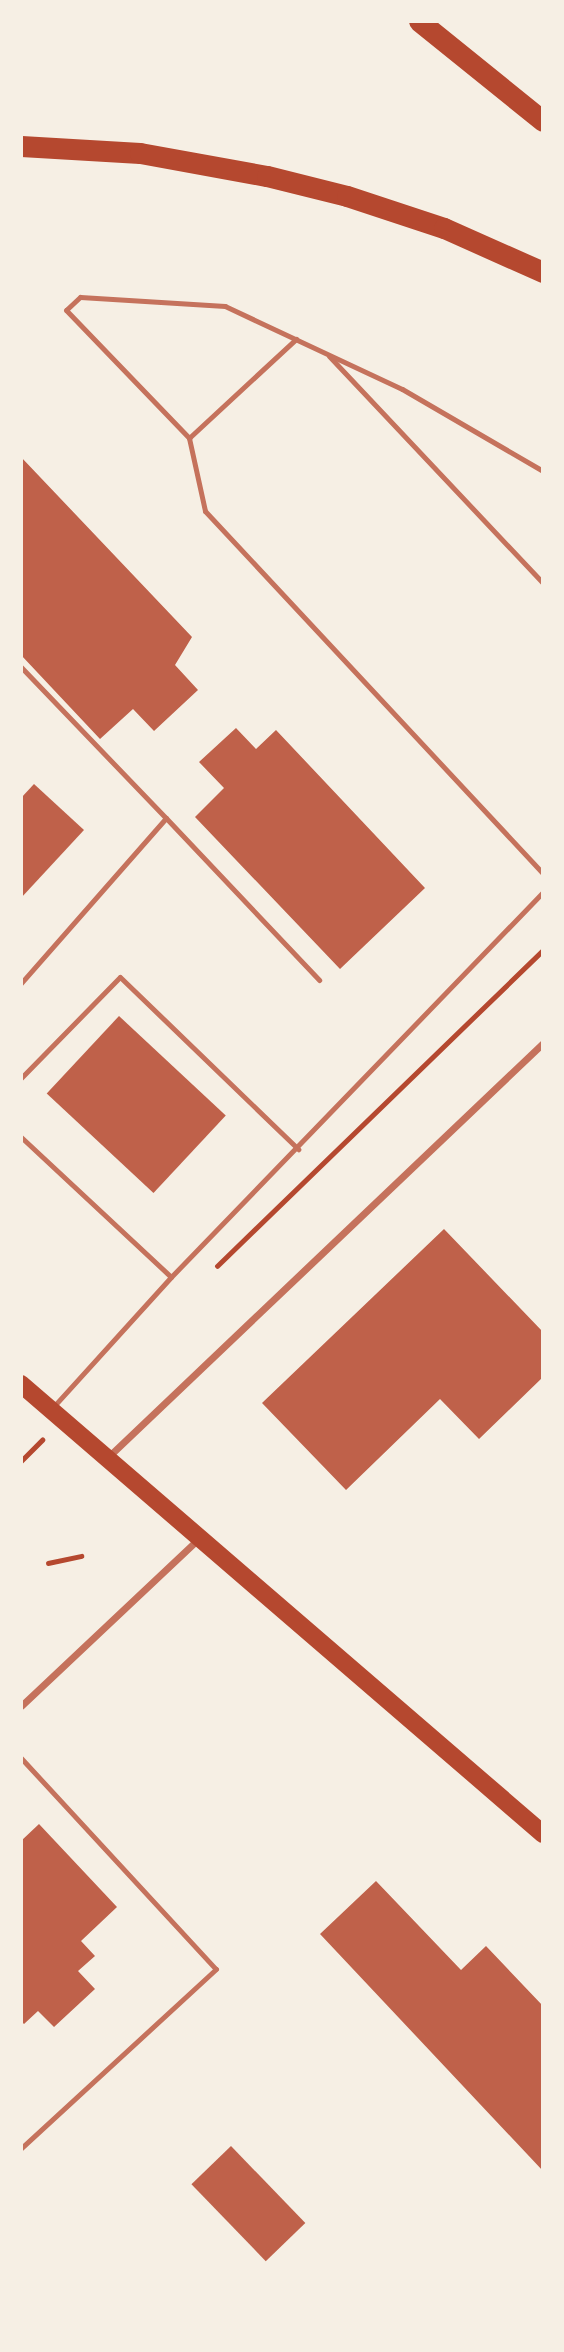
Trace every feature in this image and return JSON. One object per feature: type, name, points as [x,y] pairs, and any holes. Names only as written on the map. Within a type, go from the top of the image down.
[{"type":"highway","points":[[419,21],[543,121]]},
{"type":"highway","points":[[21,146],[140,153],[267,176],[347,196],[444,228],[543,272]]},
{"type":"main road","points":[[21,1384],[543,1834]]},
{"type":"street","points":[[107,1458],[543,1043]]},
{"type":"street","points":[[21,1706],[200,1538]]},
{"type":"lane","points":[[543,471],[402,389],[225,306],[80,297],[66,310],[189,438],[205,511],[543,874]]},
{"type":"lane","points":[[189,438],[296,339]]},
{"type":"lane","points":[[326,352],[543,583]]},
{"type":"lane","points":[[21,667],[319,981]]},
{"type":"lane","points":[[21,983],[166,818]]},
{"type":"lane","points":[[51,1409],[170,1276],[298,1149],[543,892]]},
{"type":"lane","points":[[21,1078],[120,977],[298,1149]]},
{"type":"lane","points":[[21,1137],[170,1276]]},
{"type":"lane","points":[[21,1758],[216,1969],[21,2148]]},
{"type":"path","points":[[212,1272],[543,950]]},
{"type":"path","points":[[48,1563],[81,1556]]},
{"type":"building","points":[[21,457],[192,637],[175,665],[198,690],[154,731],[133,709],[100,739],[21,655]]},
{"type":"building","points":[[236,728],[256,749],[276,730],[425,888],[340,969],[195,817],[224,788],[199,762]]},
{"type":"building","points":[[34,784],[84,830],[21,898],[21,798]]},
{"type":"building","points":[[119,1016],[226,1116],[153,1193],[47,1094]]},
{"type":"building","points":[[444,1229],[543,1332],[543,1377],[479,1439],[440,1399],[346,1490],[262,1403]]},
{"type":"building","points":[[39,1824],[117,1907],[81,1941],[95,1956],[78,1971],[95,1989],[54,2027],[38,2011],[24,2024],[21,2021],[21,1841]]},
{"type":"building","points":[[376,1881],[461,1970],[486,1946],[543,2006],[543,2171],[320,1934]]},
{"type":"building","points":[[231,2146],[305,2223],[266,2261],[191,2184]]}]
